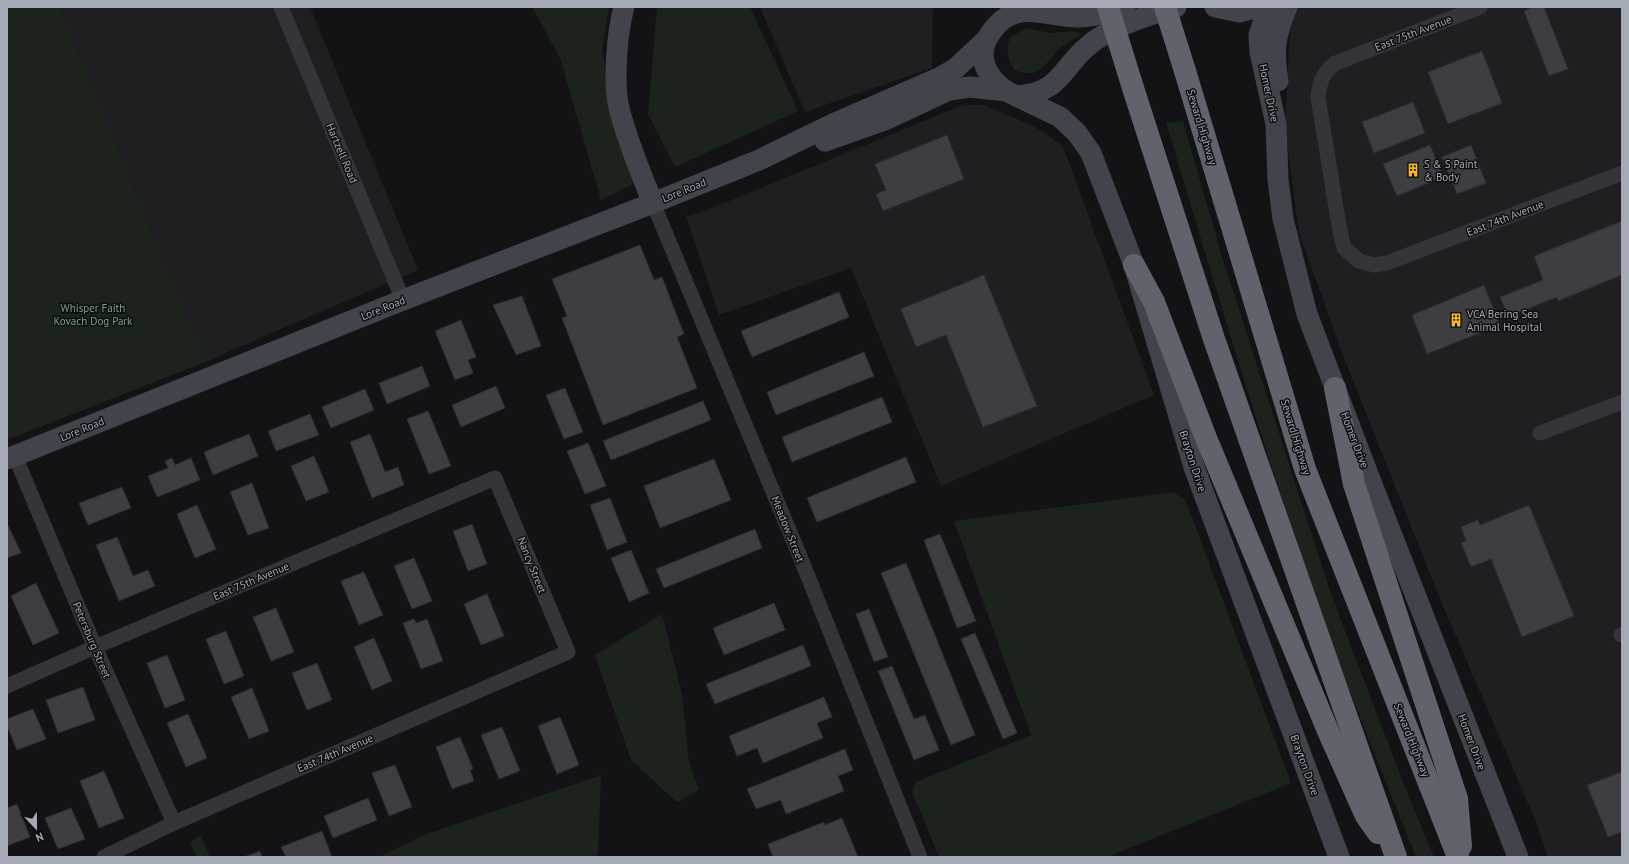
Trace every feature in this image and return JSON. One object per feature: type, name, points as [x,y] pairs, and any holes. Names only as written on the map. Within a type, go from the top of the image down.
[{"type":"highway","points":[[1108,7],[1214,339],[1396,857]]},
{"type":"highway","name":"Seward Highway","points":[[1166,7],[1305,469],[1458,857]]},
{"type":"highway","points":[[1134,265],[1154,302],[1206,438],[1328,731],[1366,816],[1396,857]]},
{"type":"highway","points":[[1335,388],[1354,484],[1457,799],[1462,857]]},
{"type":"street","name":"Hartzell Road","points":[[282,7],[403,300]]},
{"type":"street","points":[[624,7],[616,59],[619,106],[636,160],[654,203]]},
{"type":"street","points":[[998,7],[983,53],[986,66],[995,82],[1011,93],[1039,92],[1053,85],[1080,53],[1102,36],[1148,16],[1176,7]]},
{"type":"street","name":"Lore Road","points":[[11,457],[403,300],[654,203],[759,160],[833,124],[939,78],[955,69],[1009,15],[1024,11],[1078,17],[1093,17],[1125,7]]},
{"type":"street","points":[[1215,7],[1238,12],[1259,7]]},
{"type":"street","name":"Homer Drive","points":[[1268,7],[1259,35],[1260,52],[1276,124],[1278,180],[1287,234],[1307,314],[1489,786],[1518,857]]},
{"type":"street","points":[[1276,124],[1279,100],[1275,56],[1276,39],[1287,7]]},
{"type":"street","name":"East 75th Avenue","points":[[1387,263],[1374,266],[1359,261],[1344,248],[1318,97],[1320,81],[1327,69],[1345,59],[1480,7]]},
{"type":"street","name":"Lore Road","points":[[759,160],[816,144],[873,125],[949,90],[970,87],[1011,93]]},
{"type":"street","name":"Brayton Drive","points":[[1011,93],[1060,117],[1069,124],[1091,153],[1134,265],[1194,467],[1338,857]]},
{"type":"street","name":"East 74th Avenue","points":[[1387,263],[1622,173]]},
{"type":"street","name":"Meadow Street","points":[[654,203],[920,857]]},
{"type":"street","points":[[1540,433],[1622,402]]},
{"type":"street","name":"Petersburg Street","points":[[11,457],[174,822]]},
{"type":"street","name":"East 75th Avenue","points":[[7,686],[95,647],[495,478]]},
{"type":"street","name":"Nancy Street","points":[[495,478],[568,652]]},
{"type":"street","name":"East 74th Avenue","points":[[104,857],[174,822],[568,652]]},
{"type":"shaded area","points":[[60,7],[310,7],[418,270],[205,362]]},
{"type":"shaded area","points":[[760,7],[933,7],[932,68],[805,112]]},
{"type":"shaded area","points":[[1298,7],[1622,7],[1622,857],[1548,857],[1535,820],[1437,592],[1342,353],[1299,233],[1285,127],[1290,30]]},
{"type":"shaded area","points":[[963,105],[984,105],[1034,126],[1063,146],[1154,395],[941,486],[851,268],[719,315],[686,216],[700,213]]},
{"type":"green space","name":"Whisper Faith Kovach Dog Park","points":[[7,7],[60,7],[205,362],[7,440]]},
{"type":"green space","points":[[532,7],[609,7],[602,51],[609,89],[608,109],[633,184],[601,200],[560,58]]},
{"type":"green space","points":[[657,7],[750,7],[798,111],[675,167],[648,114]]},
{"type":"green space","points":[[1027,28],[1050,33],[1077,31],[1080,35],[1059,49],[1041,69],[1030,73],[1014,70],[1008,54],[1010,37]]},
{"type":"green space","points":[[1183,121],[1223,260],[1331,594],[1405,787],[1434,857],[1416,857],[1365,730],[1290,523],[1247,390],[1166,123]]},
{"type":"green space","points":[[1174,492],[1186,501],[1291,783],[1107,857],[939,857],[912,792],[916,782],[1031,735],[954,521]]},
{"type":"green space","points":[[662,614],[682,695],[689,762],[699,790],[677,802],[631,760],[595,655]]},
{"type":"green space","points":[[601,775],[598,854],[593,857],[379,857],[424,835]]},
{"type":"green space","points":[[201,835],[210,857],[197,857],[190,843]]},
{"type":"building","points":[[1534,7],[1544,7],[1568,69],[1549,76],[1524,11]]},
{"type":"building","points":[[1482,51],[1502,103],[1448,124],[1428,72]]},
{"type":"building","points":[[1413,102],[1425,133],[1374,153],[1362,122]]},
{"type":"building","points":[[947,135],[964,179],[883,211],[876,194],[886,190],[875,164]]},
{"type":"building","name":"S & S Paint & Body","points":[[1430,145],[1443,177],[1397,196],[1383,164]]},
{"type":"building","points":[[1471,145],[1486,183],[1457,194],[1442,157]]},
{"type":"building","points":[[1622,221],[1622,275],[1558,301],[1557,297],[1508,317],[1500,297],[1543,280],[1534,256]]},
{"type":"building","points":[[640,245],[654,280],[662,277],[684,334],[677,337],[697,388],[603,425],[562,318],[567,316],[552,279]]},
{"type":"building","points":[[984,275],[1037,406],[983,427],[946,335],[916,347],[901,309]]},
{"type":"building","name":"VCA Bering Sea Animal Hospital","points":[[1484,285],[1500,325],[1427,354],[1412,315]]},
{"type":"building","points":[[839,292],[849,317],[752,357],[741,331]]},
{"type":"building","points":[[522,296],[541,346],[516,355],[493,305]]},
{"type":"building","points":[[461,320],[476,357],[468,360],[473,373],[455,380],[435,331]]},
{"type":"building","points":[[864,352],[874,376],[776,415],[767,392]]},
{"type":"building","points":[[422,366],[430,386],[387,404],[379,383]]},
{"type":"building","points":[[496,386],[505,408],[461,427],[452,405]]},
{"type":"building","points":[[565,388],[583,432],[564,439],[546,395]]},
{"type":"building","points":[[365,389],[374,410],[331,428],[322,407]]},
{"type":"building","points":[[882,397],[892,422],[792,462],[782,437]]},
{"type":"building","points":[[703,401],[711,420],[611,460],[603,441]]},
{"type":"building","points":[[428,411],[451,466],[429,474],[407,419]]},
{"type":"building","points":[[310,414],[319,435],[276,451],[268,431]]},
{"type":"building","points":[[249,434],[258,456],[213,475],[204,452]]},
{"type":"building","points":[[370,434],[385,472],[398,467],[404,485],[372,498],[350,442]]},
{"type":"building","points":[[588,443],[606,486],[585,494],[567,451]]},
{"type":"building","points":[[314,456],[329,492],[306,501],[291,466]]},
{"type":"building","points":[[906,457],[916,482],[817,522],[807,498]]},
{"type":"building","points":[[172,458],[175,465],[191,458],[200,480],[157,497],[148,476],[168,468],[165,461]]},
{"type":"building","points":[[714,459],[731,500],[660,528],[644,486]]},
{"type":"building","points":[[252,483],[269,528],[248,535],[230,492]]},
{"type":"building","points":[[122,487],[131,508],[88,525],[79,503]]},
{"type":"building","points":[[610,498],[627,542],[607,550],[590,505]]},
{"type":"building","points":[[197,505],[216,549],[195,558],[177,514]]},
{"type":"building","points":[[1529,505],[1574,616],[1522,637],[1491,559],[1471,567],[1461,543],[1466,541],[1461,527],[1478,520],[1480,525]]},
{"type":"building","points":[[7,523],[21,553],[7,558]]},
{"type":"building","points":[[472,524],[487,564],[468,571],[453,531]]},
{"type":"building","points":[[755,529],[762,548],[664,588],[656,569]]},
{"type":"building","points":[[940,534],[976,621],[957,628],[924,540]]},
{"type":"building","points":[[117,537],[133,576],[148,570],[155,586],[119,601],[96,545]]},
{"type":"building","points":[[631,550],[649,593],[629,602],[611,558]]},
{"type":"building","points":[[414,558],[432,601],[412,609],[394,566]]},
{"type":"building","points":[[906,563],[975,735],[951,745],[881,573]]},
{"type":"building","points":[[364,572],[383,615],[359,625],[341,581]]},
{"type":"building","points":[[36,583],[59,633],[33,645],[11,596]]},
{"type":"building","points":[[487,594],[504,636],[481,645],[464,604]]},
{"type":"building","points":[[774,603],[785,630],[724,655],[713,628]]},
{"type":"building","points":[[276,608],[294,652],[271,661],[253,617]]},
{"type":"building","points":[[869,609],[888,657],[874,662],[856,614]]},
{"type":"building","points":[[414,619],[416,623],[427,619],[443,661],[421,669],[403,623]]},
{"type":"building","points":[[226,631],[244,676],[224,684],[206,639]]},
{"type":"building","points":[[975,633],[1017,733],[1003,739],[961,639]]},
{"type":"building","points":[[374,638],[392,681],[372,690],[354,647]]},
{"type":"building","points":[[803,645],[811,666],[715,704],[706,684]]},
{"type":"building","points":[[167,655],[185,700],[165,708],[147,663]]},
{"type":"building","points":[[317,663],[332,700],[307,710],[292,673]]},
{"type":"building","points":[[892,666],[914,719],[925,715],[939,750],[914,760],[878,671]]},
{"type":"building","points":[[83,687],[95,720],[58,733],[46,700]]},
{"type":"building","points":[[252,688],[269,731],[249,739],[231,697]]},
{"type":"building","points":[[824,697],[832,717],[817,723],[823,738],[763,763],[757,748],[737,756],[729,736]]},
{"type":"building","points":[[33,709],[46,739],[17,750],[7,726],[7,719]]},
{"type":"building","points":[[188,714],[207,758],[186,767],[167,723]]},
{"type":"building","points":[[560,717],[579,765],[557,774],[538,726]]},
{"type":"building","points":[[502,727],[520,771],[499,779],[481,735]]},
{"type":"building","points":[[460,737],[473,769],[470,770],[474,781],[452,789],[436,747]]},
{"type":"building","points":[[845,749],[853,770],[838,776],[844,791],[786,814],[781,800],[756,809],[747,789]]},
{"type":"building","points":[[395,765],[412,807],[389,816],[372,773]]},
{"type":"building","points":[[104,771],[124,818],[99,828],[80,781]]},
{"type":"building","points":[[1622,772],[1622,832],[1608,837],[1587,785]]},
{"type":"building","points":[[368,798],[377,820],[333,838],[324,816]]},
{"type":"building","points":[[17,804],[30,837],[7,846],[7,808]]},
{"type":"building","points":[[71,808],[85,839],[58,849],[45,818]]},
{"type":"building","points":[[842,818],[858,857],[773,857],[768,844],[824,822],[825,825]]},
{"type":"building","points":[[322,831],[332,857],[286,857],[281,847]]},
{"type":"building","points":[[260,851],[262,857],[244,857]]},
{"type":"place","name":"S & S Paint & Body","points":[[1413,170]]},
{"type":"place","name":"VCA Bering Sea Animal Hospital","points":[[1456,320]]}]
